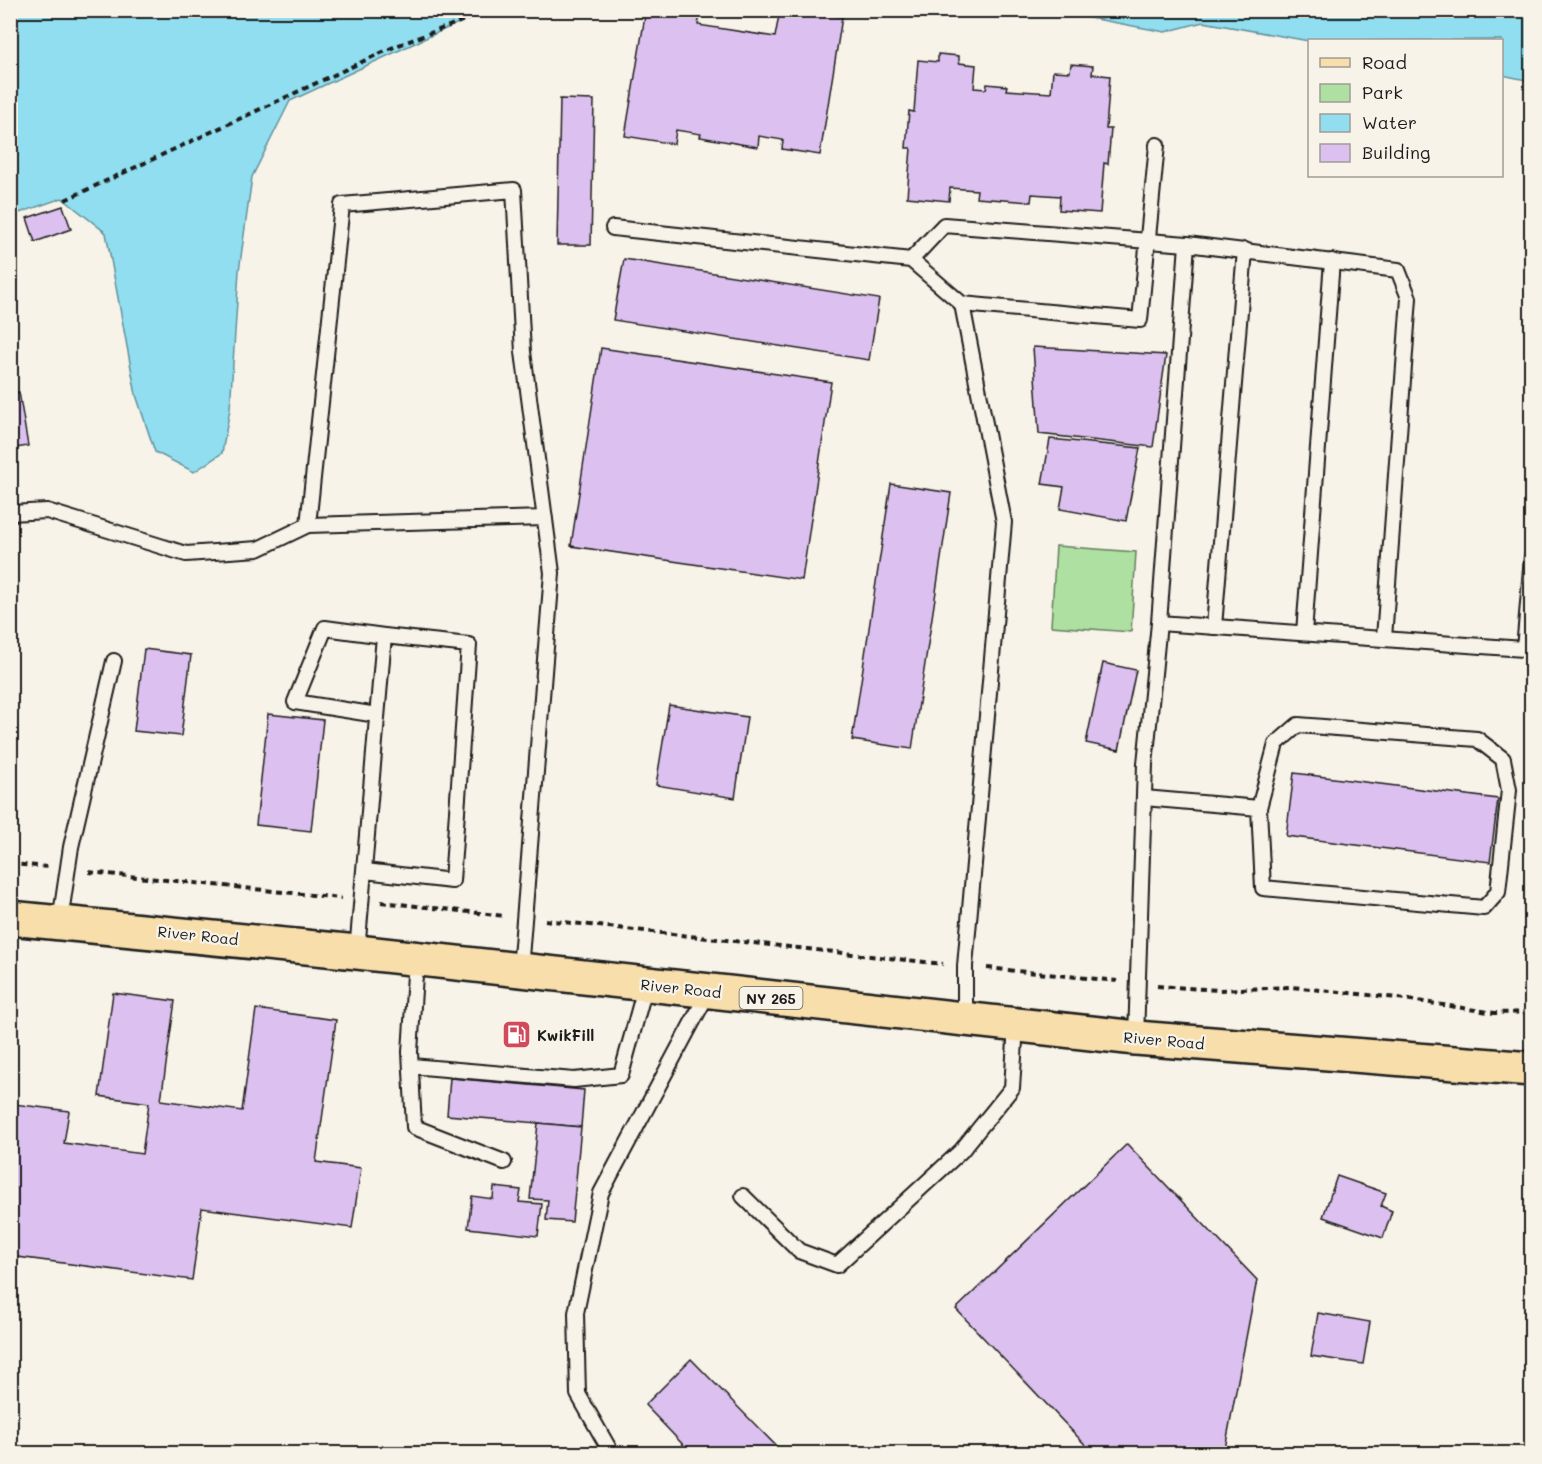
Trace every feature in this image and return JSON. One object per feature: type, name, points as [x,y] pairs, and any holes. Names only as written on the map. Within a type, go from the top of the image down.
[{"type":"main road","name":"River Road","points":[[10,918],[60,921],[357,952],[1136,1038],[1532,1070]]},
{"type":"lane","points":[[613,228],[911,261],[962,304],[1140,320],[1156,145]]},
{"type":"lane","points":[[308,525],[342,205],[514,190],[523,352],[552,573],[520,970]]},
{"type":"lane","points":[[911,261],[944,225],[1148,240],[1398,270],[1409,298],[1384,638]]},
{"type":"lane","points":[[1136,1038],[1144,798],[1187,244]]},
{"type":"lane","points":[[1214,627],[1245,250]]},
{"type":"lane","points":[[1304,633],[1332,261]]},
{"type":"lane","points":[[962,304],[1004,522],[965,966],[965,1019]]},
{"type":"lane","points":[[10,513],[46,511],[186,554],[258,549],[308,525],[545,518]]},
{"type":"lane","points":[[1159,623],[1524,649],[1532,556]]},
{"type":"lane","points":[[365,871],[452,880],[469,645],[325,628],[295,702],[377,716]]},
{"type":"lane","points":[[357,952],[384,636]]},
{"type":"lane","points":[[60,921],[71,847],[114,661]]},
{"type":"lane","points":[[1298,725],[1477,739],[1503,759],[1509,790],[1498,892],[1484,908],[1263,888],[1259,808],[1276,744],[1298,725]]},
{"type":"lane","points":[[1144,798],[1259,808]]},
{"type":"lane","points":[[416,959],[411,1066],[414,1127],[504,1162]]},
{"type":"lane","points":[[411,1066],[574,1080],[621,1075],[646,984]]},
{"type":"lane","points":[[612,1454],[578,1394],[576,1313],[601,1193],[709,991]]},
{"type":"lane","points":[[743,1196],[799,1251],[837,1264],[961,1151],[1012,1088],[1016,1025]]},
{"type":"path","points":[[65,200],[396,46],[491,10]]},
{"type":"path","points":[[10,864],[53,868]]},
{"type":"path","points":[[82,871],[326,896]]},
{"type":"path","points":[[396,904],[496,915]]},
{"type":"path","points":[[568,923],[946,964]]},
{"type":"path","points":[[990,969],[1121,982]]},
{"type":"path","points":[[1178,988],[1291,987],[1398,998],[1495,1013],[1532,1012]]},
{"type":"green space","points":[[1056,546],[1136,552],[1131,632],[1051,626]]},
{"type":"water","points":[[10,11],[484,11],[290,101],[252,177],[239,271],[230,409],[222,453],[194,472],[155,452],[136,395],[106,233],[62,198],[11,216]]},
{"type":"water","points":[[1053,11],[1531,11],[1531,81],[1503,75],[1503,39],[1308,39],[1308,41],[1203,22],[1165,32]]},
{"type":"building","points":[[646,10],[701,10],[698,25],[775,37],[780,10],[804,10],[842,17],[820,155],[782,149],[783,140],[759,136],[758,147],[700,137],[701,134],[676,130],[674,144],[625,136]]},
{"type":"building","points":[[938,54],[959,56],[959,63],[976,65],[974,88],[986,89],[987,84],[1007,86],[1006,90],[1051,93],[1053,71],[1070,72],[1071,64],[1093,66],[1092,74],[1110,76],[1106,129],[1111,129],[1108,164],[1104,163],[1100,213],[1059,210],[1060,196],[1032,194],[1031,202],[976,198],[977,190],[950,188],[949,201],[907,197],[911,148],[906,148],[909,111],[914,112],[918,60],[938,62]]},
{"type":"building","points":[[560,99],[594,100],[591,245],[557,245]]},
{"type":"building","points":[[63,206],[71,229],[35,242],[27,218]]},
{"type":"building","points":[[624,259],[879,299],[869,360],[613,320]]},
{"type":"building","points":[[1033,347],[1166,355],[1153,447],[1039,434]]},
{"type":"building","points":[[601,348],[831,382],[802,580],[571,546]]},
{"type":"building","points":[[19,392],[28,446],[10,449],[10,393]]},
{"type":"building","points":[[1050,439],[1140,448],[1126,521],[1060,509],[1064,487],[1042,484]]},
{"type":"building","points":[[891,484],[951,493],[912,749],[852,740]]},
{"type":"building","points":[[144,649],[191,655],[181,736],[134,731]]},
{"type":"building","points":[[1103,663],[1136,670],[1119,750],[1086,743]]},
{"type":"building","points":[[669,705],[747,717],[735,798],[656,785]]},
{"type":"building","points":[[268,714],[323,720],[311,831],[256,825]]},
{"type":"building","points":[[1294,773],[1498,799],[1490,862],[1286,836]]},
{"type":"building","points":[[113,993],[175,1001],[161,1100],[242,1111],[256,1009],[336,1020],[316,1162],[361,1168],[352,1228],[202,1208],[192,1280],[10,1256],[10,1131],[14,1104],[69,1111],[64,1143],[142,1154],[149,1103],[99,1096]]},
{"type":"building","points":[[450,1078],[584,1090],[581,1127],[447,1115]]},
{"type":"building","points":[[538,1123],[581,1127],[572,1222],[546,1220],[548,1200],[530,1199]]},
{"type":"building","points":[[1127,1144],[1257,1280],[1224,1454],[1094,1454],[956,1309]]},
{"type":"building","points":[[1337,1176],[1386,1193],[1381,1206],[1392,1211],[1383,1238],[1323,1217]]},
{"type":"building","points":[[494,1187],[521,1190],[519,1202],[542,1204],[538,1236],[468,1228],[472,1196],[493,1199]]},
{"type":"building","points":[[1318,1313],[1370,1322],[1363,1364],[1311,1356]]},
{"type":"building","points":[[691,1359],[784,1454],[692,1454],[645,1405]]},
{"type":"place","name":"KwikFill","points":[[516,1035]]}]
